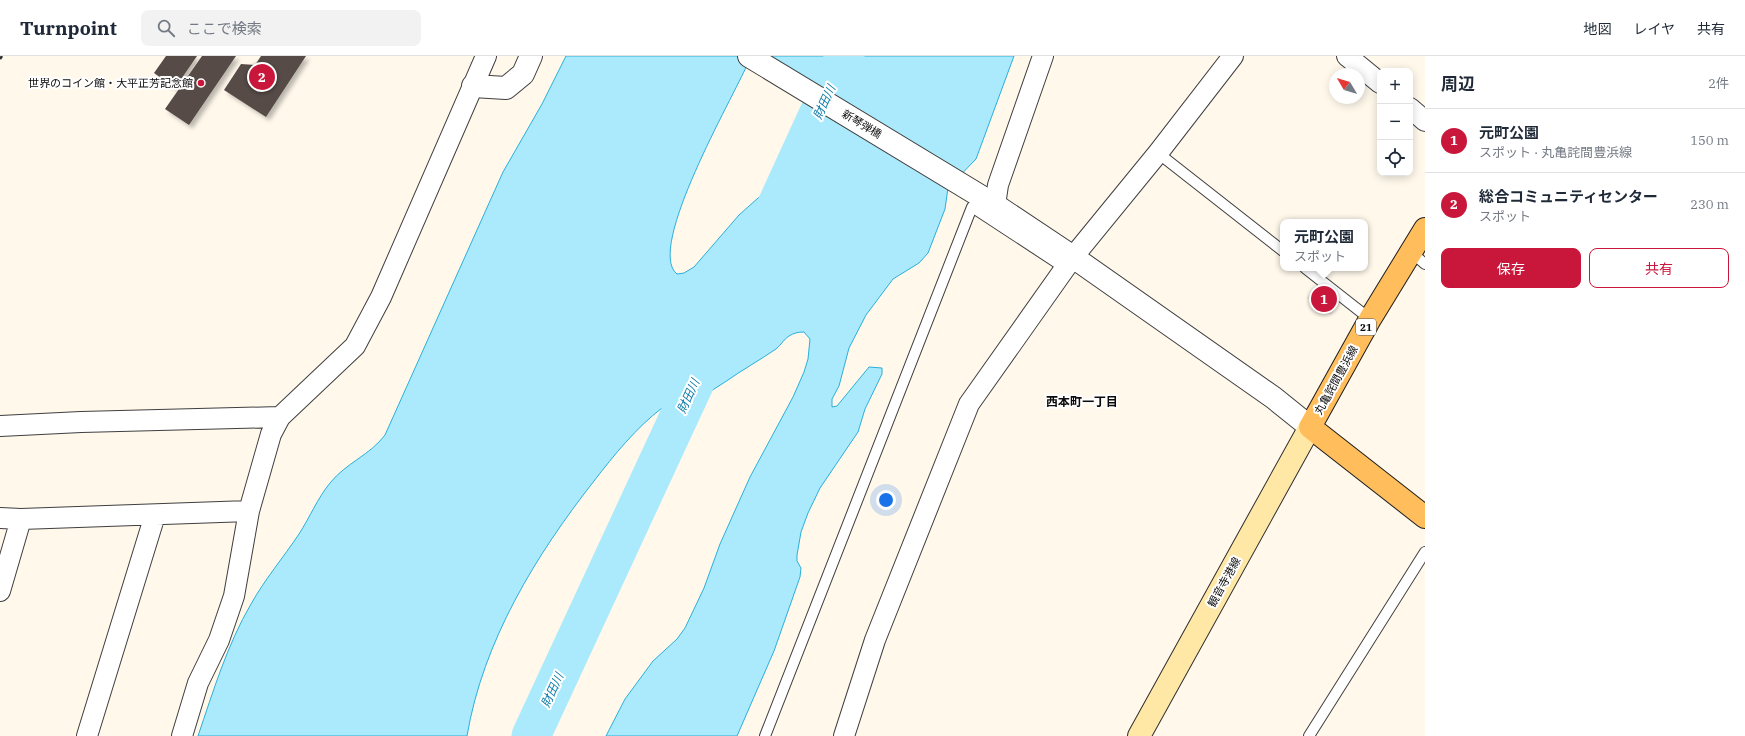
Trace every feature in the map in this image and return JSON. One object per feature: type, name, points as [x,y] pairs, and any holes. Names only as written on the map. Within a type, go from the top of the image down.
[{"type":"main road","name":"丸亀詫間豊浜線","points":[[1425,229],[1417,258],[1370,319],[1310,427],[1425,517]]},
{"type":"main road","name":"観音寺港線","points":[[1139,736],[1310,427]]},
{"type":"street","points":[[182,736],[198,683],[219,640],[234,596],[249,511],[271,434],[280,417],[355,346],[381,297],[486,56]]},
{"type":"street","points":[[473,86],[506,88],[523,74],[531,56]]},
{"type":"street","name":"新琴弾橋","points":[[749,56],[995,205],[1069,262],[1274,398],[1310,427]]},
{"type":"street","points":[[995,205],[998,185],[1043,56]]},
{"type":"street","points":[[844,736],[876,640],[970,404],[1069,262],[1158,153],[1233,56]]},
{"type":"street","points":[[1348,56],[1377,80]]},
{"type":"street","points":[[1413,111],[1425,121]]},
{"type":"street","points":[[0,426],[81,422],[280,417]]},
{"type":"street","points":[[0,518],[21,519],[249,511]]},
{"type":"street","points":[[87,736],[155,515]]},
{"type":"street","points":[[0,591],[21,519]]},
{"type":"lane","points":[[1158,153],[1280,249]]},
{"type":"lane","points":[[765,736],[972,207],[1069,262]]},
{"type":"lane","points":[[1309,271],[1370,319]]},
{"type":"lane","points":[[1309,736],[1425,552]]},
{"type":"shaded area","points":[[1318,284],[1341,300],[1331,315],[1307,298]]},
{"type":"water","points":[[566,56],[1014,56],[976,159],[948,188],[945,209],[928,253],[919,263],[893,279],[866,315],[849,348],[839,386],[832,399],[832,407],[837,406],[869,367],[882,368],[882,374],[865,409],[858,432],[820,488],[808,513],[801,532],[797,555],[797,561],[801,568],[800,577],[774,651],[737,736],[606,736],[625,699],[653,661],[677,639],[685,628],[704,588],[720,544],[750,477],[793,397],[804,372],[808,359],[810,339],[804,332],[789,336],[776,349],[706,394],[666,405],[643,424],[617,452],[552,539],[515,601],[485,666],[467,736],[198,736],[228,652],[242,620],[256,595],[299,534],[321,495],[330,483],[343,470],[379,442],[385,435],[503,172],[542,104]],"holes":[[[747,65],[832,117],[798,168],[786,180],[758,198],[739,215],[694,267],[684,273],[677,274],[670,259],[673,235],[682,205],[695,172]]]},
{"type":"building","points":[[166,56],[197,56],[175,88],[154,73]]},
{"type":"building","name":"世界のコイン館・大平正芳記念館","points":[[202,56],[236,56],[189,125],[165,109]]},
{"type":"building","points":[[261,56],[306,56],[266,117],[224,90],[241,64],[255,65]]},
{"type":"waterway","name":"財田川","points":[[768,224],[845,56]]},
{"type":"waterway","name":"財田川","points":[[531,736],[710,350]]},
{"type":"place","name":"総合コミュニティセンター","points":[[262,77]]},
{"type":"place","name":"世界のコイン館・大平正芳記念館","points":[[201,83]]},
{"type":"place","name":"元町公園","points":[[1324,299]]},
{"type":"district","name":"西本町一丁目","points":[[1082,401]]}]
